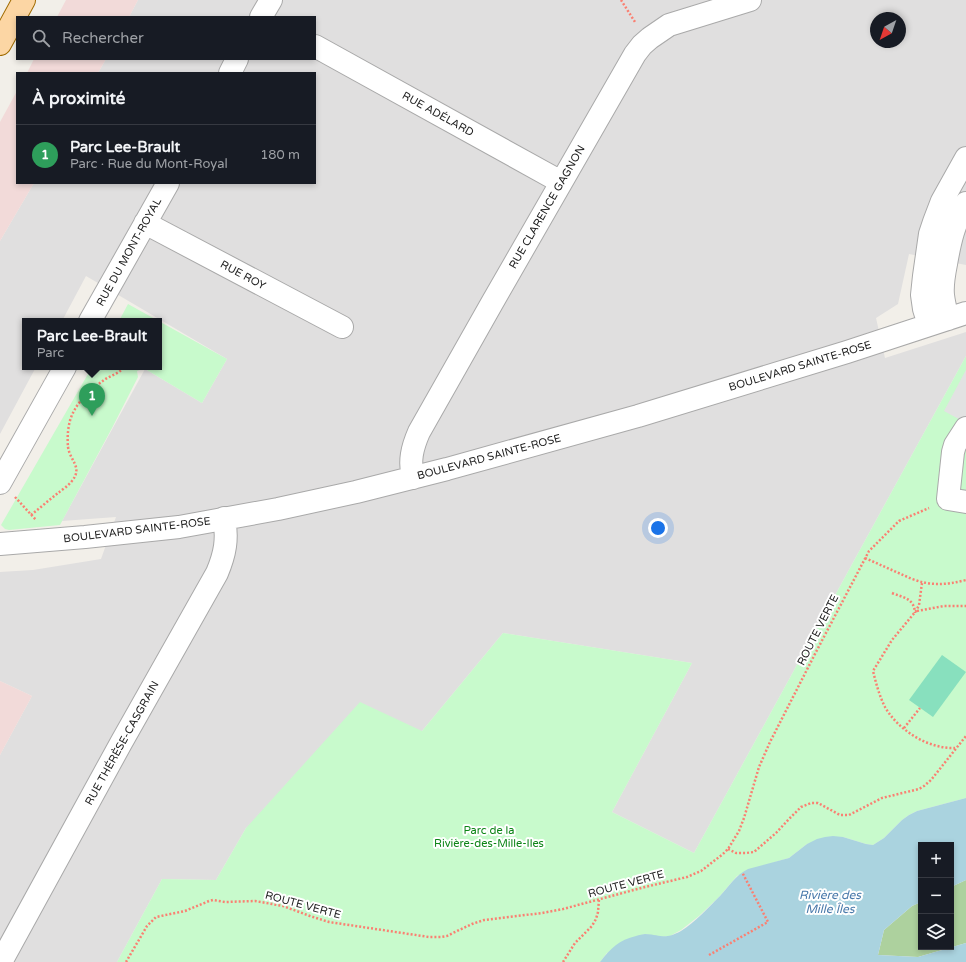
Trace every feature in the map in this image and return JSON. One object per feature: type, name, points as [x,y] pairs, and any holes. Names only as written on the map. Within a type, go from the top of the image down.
[{"type":"main road","points":[[0,44],[24,0]]},
{"type":"street","points":[[262,16],[270,0]]},
{"type":"street","name":"RUE CLARENCE GAGNON","points":[[413,478],[410,463],[416,439],[440,394],[628,64],[642,46],[659,31],[669,25],[750,0]]},
{"type":"street","name":"RUE ADÉLARD","points":[[316,47],[561,182]]},
{"type":"street","points":[[231,72],[237,60]]},
{"type":"street","points":[[948,319],[924,309],[922,295],[924,276],[930,234],[934,222],[942,201],[966,158]]},
{"type":"street","name":"RUE DU MONT-ROYAL","points":[[92,318],[167,184]]},
{"type":"street","points":[[948,319],[944,304],[944,279],[954,229],[966,202]]},
{"type":"street","name":"RUE ROY","points":[[145,223],[342,326]]},
{"type":"street","name":"BOULEVARD SAINTE-ROSE","points":[[0,544],[80,538],[179,527],[305,504],[356,492],[413,478],[638,416],[948,319]]},
{"type":"street","points":[[8,490],[64,370]]},
{"type":"street","points":[[957,501],[953,452],[966,428]]},
{"type":"street","name":"RUE THÉRÈSE-CASGRAIN","points":[[1,962],[217,573],[222,562],[226,541],[224,518]]},
{"type":"path","points":[[621,0],[636,23]]},
{"type":"path","points":[[31,515],[67,486],[76,472],[77,467],[68,447],[74,411],[85,396],[105,379],[122,370]]},
{"type":"path","points":[[8,490],[37,521]]},
{"type":"path","name":"ROUTE VERTE","points":[[126,962],[146,926],[156,917],[185,911],[213,900],[224,902],[255,901],[283,906],[329,922],[429,938],[447,936],[484,920],[542,913],[694,875],[708,866],[728,849],[739,831],[759,767],[770,742],[869,550],[899,521],[957,501]]},
{"type":"path","points":[[865,558],[922,582],[946,584],[966,580]]},
{"type":"path","points":[[922,582],[919,605],[892,640],[873,671],[878,690],[885,706],[891,715],[904,728],[916,737],[928,743],[947,748],[956,748]]},
{"type":"path","points":[[892,593],[908,599],[914,607],[915,612]]},
{"type":"path","points":[[915,612],[944,606],[966,606]]},
{"type":"path","points":[[904,728],[920,708]]},
{"type":"path","points":[[728,849],[736,853],[754,852],[776,833],[801,807],[811,803],[818,804],[840,815],[850,815],[882,798],[919,789],[931,780],[966,736]]},
{"type":"path","points":[[709,955],[768,922],[742,872]]},
{"type":"path","points":[[563,962],[575,943],[592,926],[598,912],[599,899]]},
{"type":"shaded area","points":[[66,0],[138,0],[130,16],[58,16]]},
{"type":"shaded area","points":[[138,0],[966,0],[966,265],[909,254],[898,304],[876,318],[885,358],[966,332],[966,356],[694,853],[612,812],[692,663],[503,633],[422,731],[246,828],[216,880],[162,879],[117,962],[0,962],[0,755],[32,696],[0,681],[0,572],[33,570],[101,559],[116,517],[62,521],[144,370],[202,403],[227,359],[162,321],[162,318],[157,318],[86,276],[64,318],[22,318],[22,370],[34,370],[0,434],[0,241],[33,184],[316,184],[316,72],[99,72],[105,60],[316,60],[316,16],[130,16]]},
{"type":"shaded area","points":[[34,60],[105,60],[99,72],[28,72]]},
{"type":"shaded area","points":[[16,93],[16,184],[33,184],[0,241],[0,122]]},
{"type":"shaded area","points":[[966,370],[966,423],[944,411]]},
{"type":"shaded area","points":[[0,681],[32,696],[0,755]]},
{"type":"green space","points":[[128,304],[154,318],[121,318]]},
{"type":"green space","points":[[162,323],[227,359],[202,403],[147,370],[162,370]]},
{"type":"green space","name":"Parc de la Rivière-des-Mille-Iles","points":[[966,356],[966,798],[917,811],[909,815],[884,838],[873,845],[843,837],[807,844],[789,858],[737,876],[719,897],[699,916],[681,930],[670,936],[662,937],[644,934],[607,953],[600,962],[117,962],[162,879],[216,880],[246,828],[360,702],[422,731],[503,633],[692,663],[612,812],[694,853]]},
{"type":"green space","points":[[90,370],[140,370],[137,371],[138,377],[112,428],[60,525],[9,530],[5,529],[1,525]]},
{"type":"green space","points":[[942,655],[966,672],[933,717],[909,700]]},
{"type":"green space","points":[[966,880],[966,943],[954,946],[954,914],[954,886]]},
{"type":"green space","points":[[918,903],[918,950],[942,950],[918,957],[878,955],[884,930],[912,906]]},
{"type":"water","name":"Rivière des Mille Îles","points":[[966,798],[966,880],[954,886],[954,842],[918,842],[918,903],[912,906],[884,930],[878,955],[918,957],[942,950],[954,950],[954,946],[966,943],[966,962],[600,962],[616,945],[630,938],[645,934],[667,936],[681,931],[701,915],[736,878],[748,869],[789,858],[807,844],[825,837],[843,837],[873,845],[884,838],[902,820],[917,811]]},
{"type":"place","name":"Parc Lee-Brault","points":[[92,416]]}]
